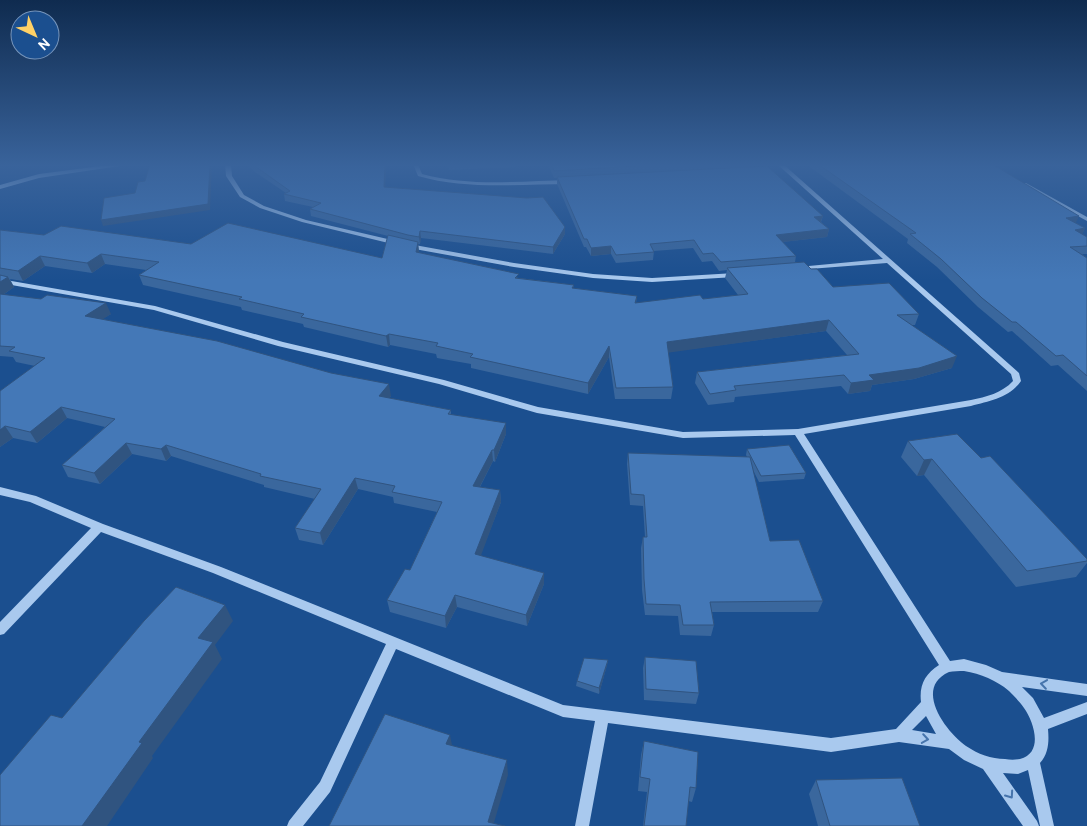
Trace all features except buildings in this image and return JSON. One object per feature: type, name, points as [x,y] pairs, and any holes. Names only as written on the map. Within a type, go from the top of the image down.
[{"type":"street","points":[[254,203],[304,221],[409,246],[514,265],[594,276],[652,280],[740,274]]},
{"type":"street","points":[[0,281],[155,308],[281,344],[441,382],[537,410],[683,435],[798,432],[971,404],[999,395],[1012,388],[1017,381],[1015,373],[819,203]]},
{"type":"street","points":[[1058,203],[1087,219]]},
{"type":"street","points":[[789,270],[887,261]]},
{"type":"street","points":[[798,432],[947,667]]},
{"type":"street","points":[[0,491],[32,499],[217,570],[563,711],[831,745],[899,735],[951,743]]},
{"type":"street","points":[[0,630],[99,526]]},
{"type":"street","points":[[294,826],[325,786],[393,642]]},
{"type":"street","points":[[964,665],[982,669],[1001,678],[1019,691],[1033,707],[1042,725],[1042,745],[1039,754],[1032,761],[1024,765],[1013,767],[988,764],[963,752],[951,743],[936,725],[927,706],[926,688],[933,674],[947,667],[964,665]]},
{"type":"street","points":[[1001,678],[1087,690]]},
{"type":"street","points":[[899,735],[927,706]]},
{"type":"street","points":[[1042,725],[1087,708]]},
{"type":"street","points":[[582,826],[603,716]]},
{"type":"street","points":[[1032,761],[1047,826]]},
{"type":"street","points":[[988,764],[1032,826]]}]
